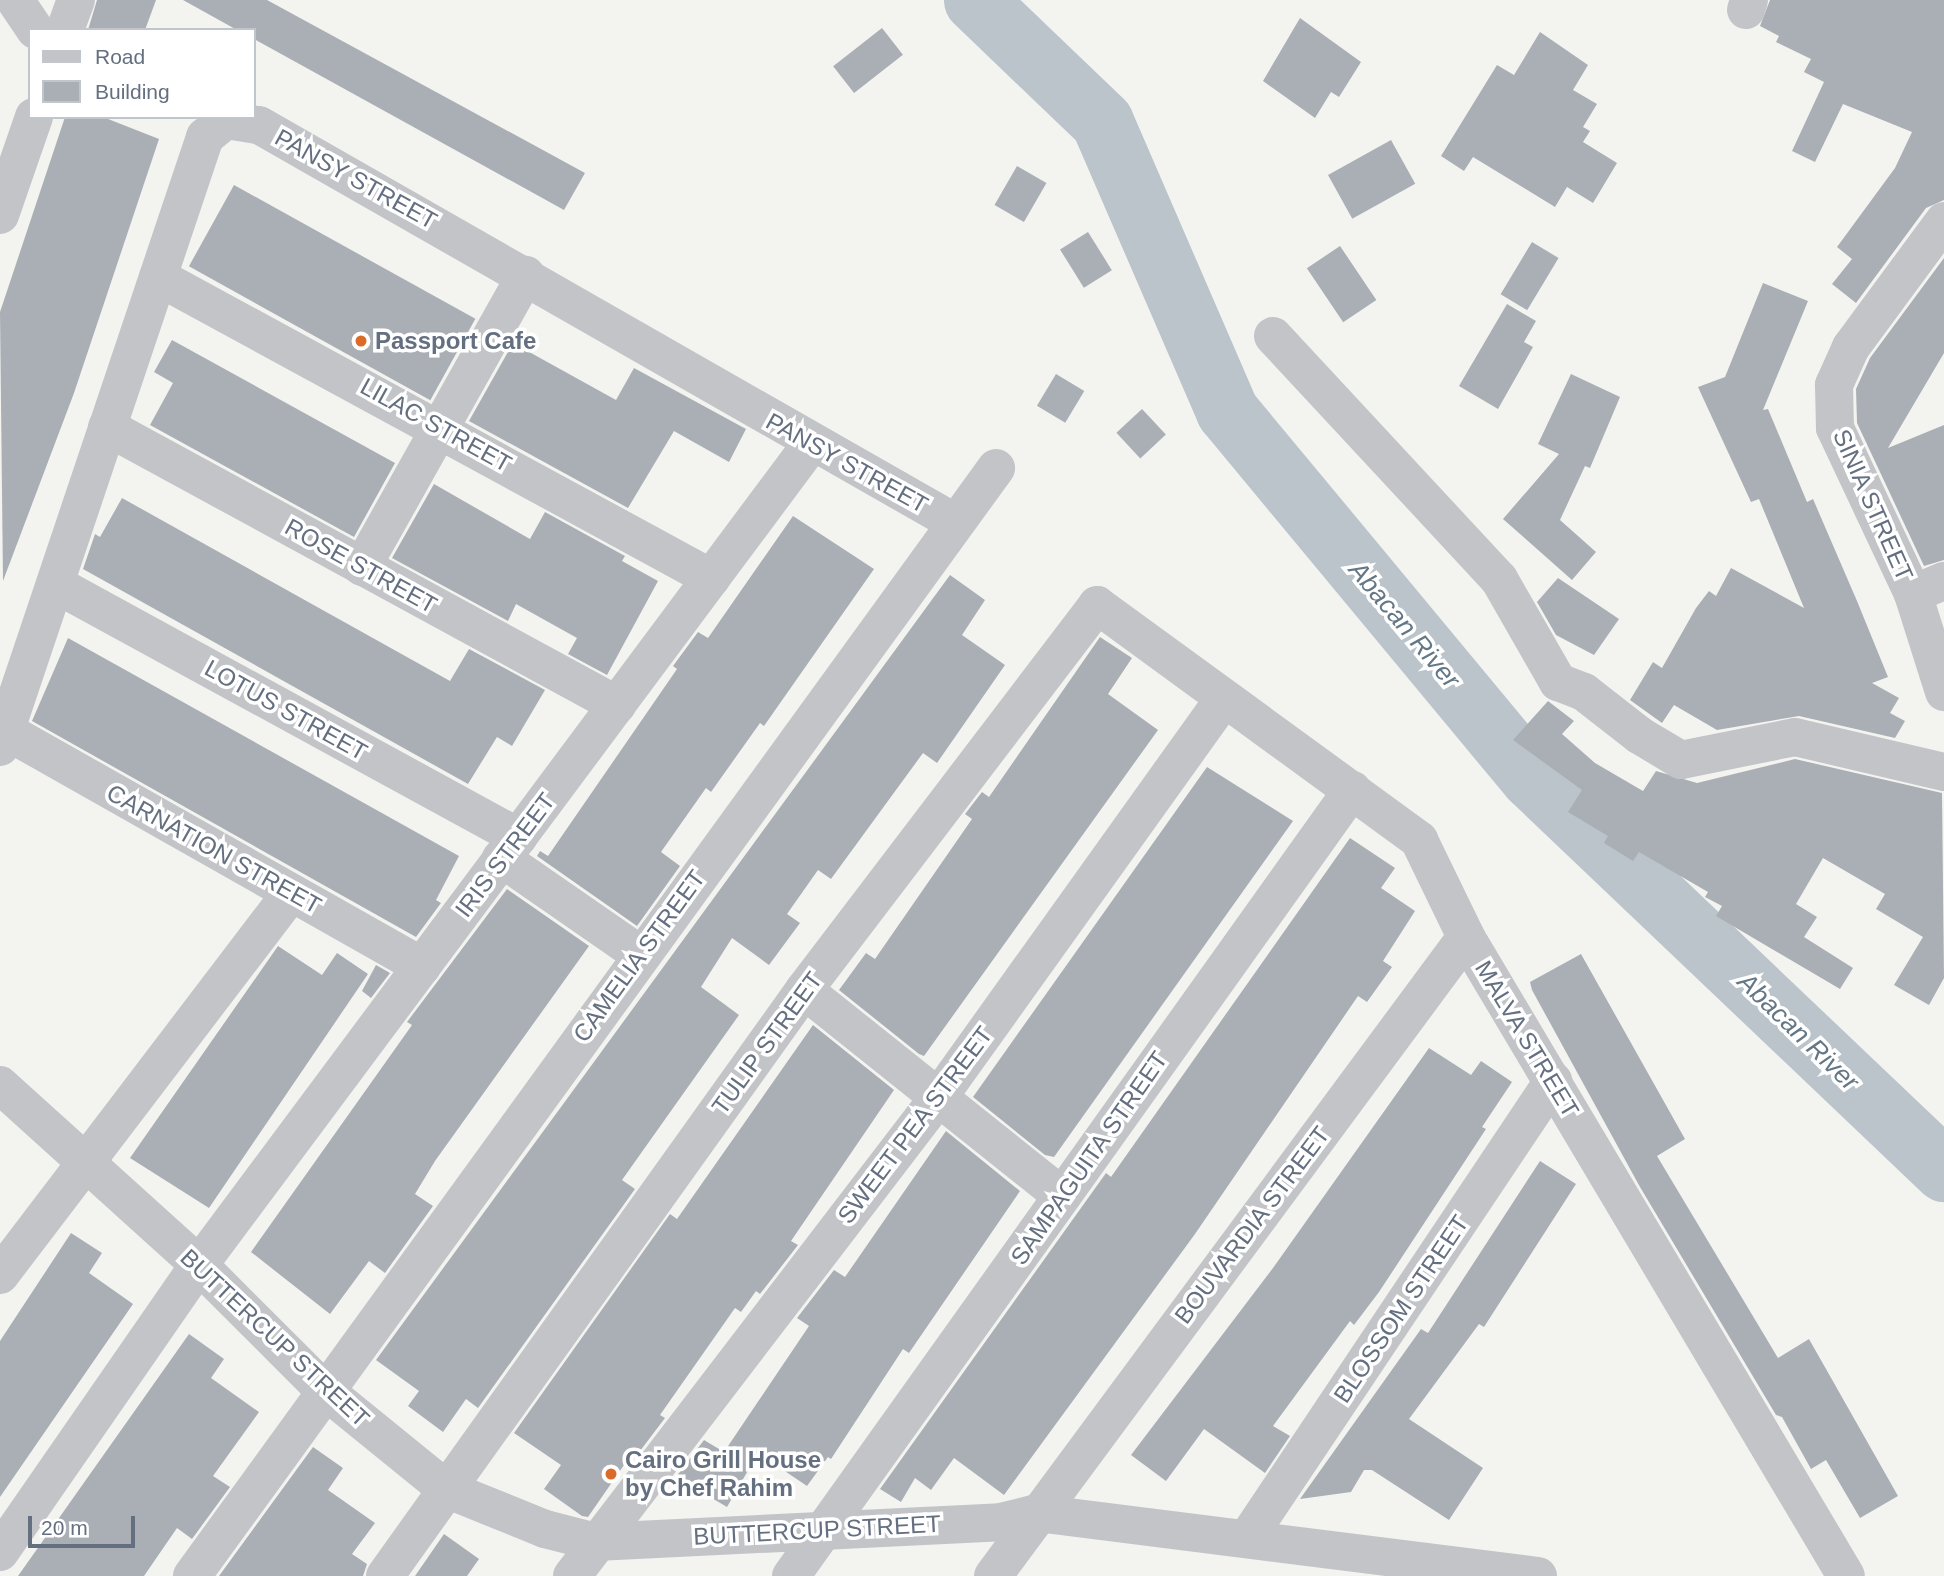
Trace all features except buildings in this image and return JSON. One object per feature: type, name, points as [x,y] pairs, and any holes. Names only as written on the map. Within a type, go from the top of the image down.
[{"type":"street","points":[[15,0],[34,28]]},
{"type":"street","points":[[66,28],[76,0]]},
{"type":"street","points":[[0,215],[33,119]]},
{"type":"street","name":"PANSY STREET","points":[[3,739],[205,136],[226,120],[259,125],[527,275],[811,444],[954,522]]},
{"type":"street","name":"SINIA STREET","points":[[1944,221],[1851,347],[1833,385],[1835,428],[1928,587],[1944,692]]},
{"type":"street","points":[[362,567],[527,275]]},
{"type":"street","name":"LILAC STREET","points":[[158,277],[440,426],[711,578]]},
{"type":"street","points":[[1273,335],[1499,579],[1558,682],[1584,692],[1639,735],[1681,760],[1795,737],[1944,772]]},
{"type":"street","name":"ROSE STREET","points":[[107,426],[617,705]]},
{"type":"street","name":"IRIS STREET","points":[[0,1552],[199,1265],[811,444]]},
{"type":"street","name":"CAMELIA STREET","points":[[192,1576],[323,1389],[996,468]]},
{"type":"street","name":"LOTUS STREET","points":[[55,583],[510,848],[641,955]]},
{"type":"street","name":"MALVA STREET","points":[[1097,605],[1222,701],[1352,790],[1419,841],[1466,937],[1846,1576]]},
{"type":"street","name":"TULIP STREET","points":[[385,1576],[804,990],[1097,605]]},
{"type":"street","name":"SWEET PEA STREET","points":[[572,1576],[938,1098],[1222,701]]},
{"type":"street","name":"CARNATION STREET","points":[[3,739],[422,965]]},
{"type":"street","name":"SAMPAGUITA STREET","points":[[791,1576],[1352,790]]},
{"type":"street","points":[[0,1275],[84,1159],[291,893]]},
{"type":"street","name":"BOUVARDIA STREET","points":[[993,1576],[1021,1522],[1466,937]]},
{"type":"street","points":[[804,990],[1062,1196]]},
{"type":"street","name":"BLOSSOM STREET","points":[[1248,1537],[1553,1081]]},
{"type":"street","name":"BUTTERCUP STREET","points":[[0,1085],[199,1265],[323,1389],[446,1489],[497,1513],[596,1542],[827,1527],[1021,1522],[1248,1537],[1538,1576]]},
{"type":"street","name":"BUTTERCUP STREET","points":[[1021,1522],[1354,1576]]},
{"type":"waterway","name":"Abacan River","points":[[975,0],[1102,122],[1227,411],[1532,778],[1944,1170]]},
{"type":"place","name":"Passport Cafe","points":[[361,341]]},
{"type":"place","name":"Cairo Grill House by Chef Rahim","points":[[611,1474]]}]
